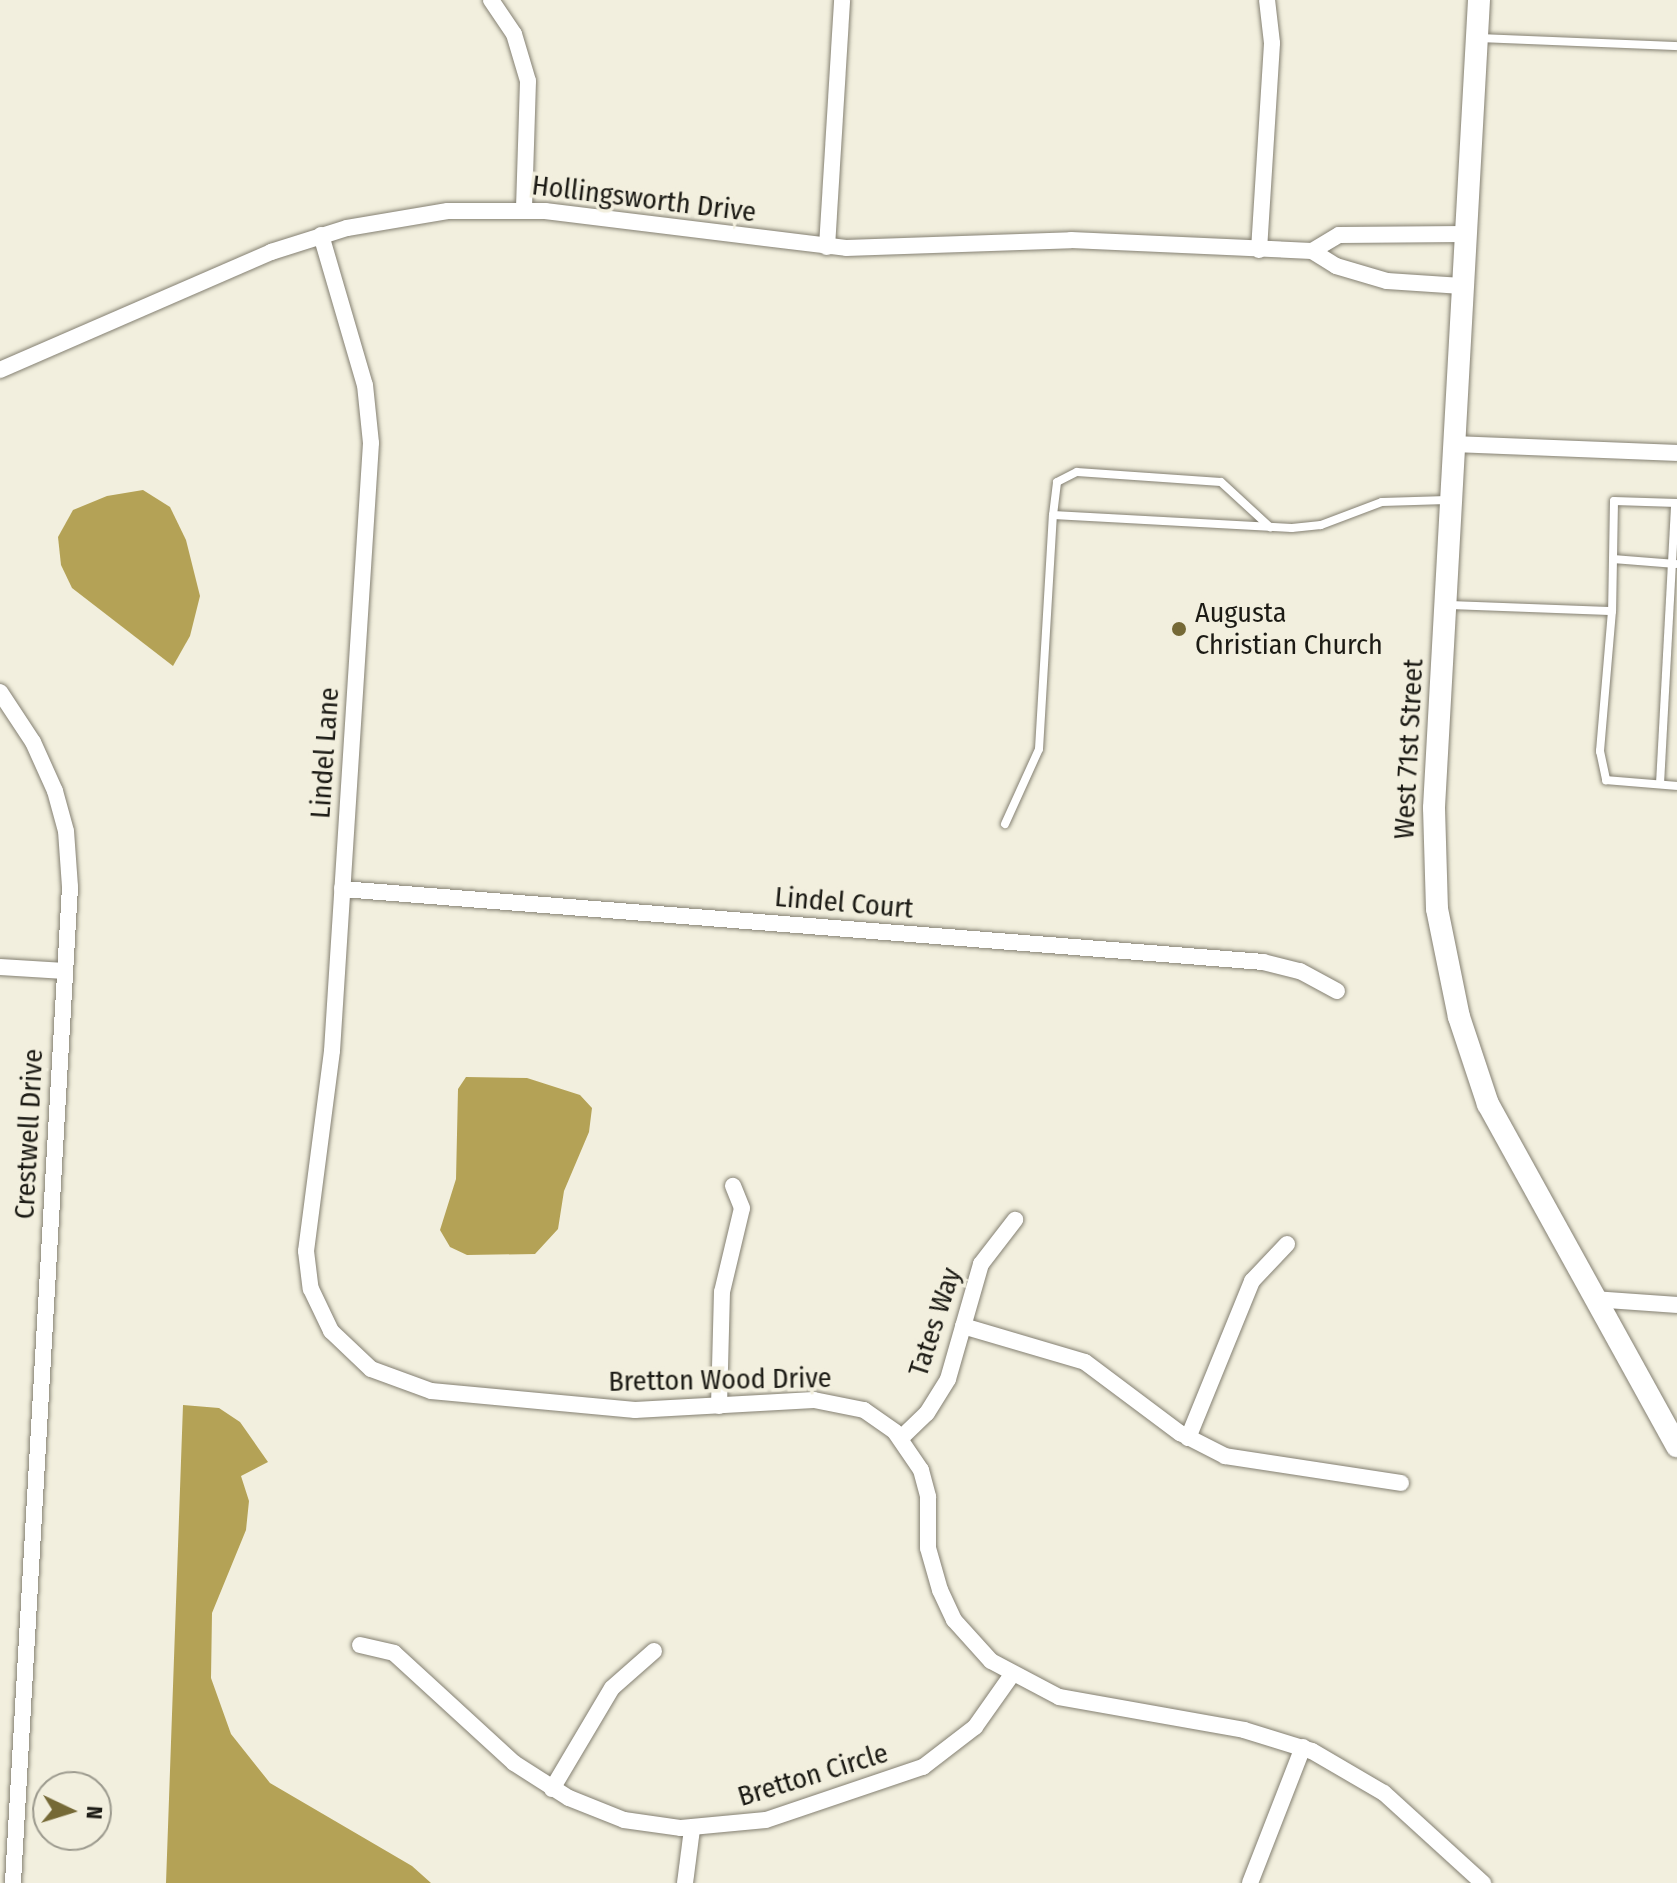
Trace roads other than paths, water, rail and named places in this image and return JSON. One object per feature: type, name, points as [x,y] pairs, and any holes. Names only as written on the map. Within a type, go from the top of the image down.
[{"type":"main road","name":"West 71st Street","points":[[1479,0],[1434,854],[1449,981],[1488,1104],[1677,1446]]},
{"type":"street","points":[[491,0],[514,34],[528,81],[524,210]]},
{"type":"street","points":[[827,247],[842,0]]},
{"type":"street","points":[[1259,250],[1272,43],[1267,0]]},
{"type":"street","name":"Hollingsworth Drive","points":[[0,370],[251,260],[321,235],[430,213],[524,210],[827,247],[904,249],[1071,240],[1312,251],[1336,266],[1387,281],[1462,286]]},
{"type":"street","name":"Hollingsworth Drive","points":[[1312,251],[1339,235],[1465,234]]},
{"type":"street","name":"Lindel Lane","points":[[308,1279],[308,1232],[332,1051],[371,443],[365,385],[321,235]]},
{"type":"street","points":[[1455,444],[1677,453]]},
{"type":"street","name":"Crestwell Drive","points":[[0,692],[48,771],[63,820],[70,887],[13,1883]]},
{"type":"street","name":"Lindel Court","points":[[342,889],[1263,962],[1300,971],[1337,991]]},
{"type":"street","points":[[0,967],[65,971]]},
{"type":"street","points":[[719,1406],[722,1292],[742,1208],[733,1186]]},
{"type":"street","name":"Tates Way","points":[[901,1438],[927,1413],[948,1379],[981,1264],[1015,1220]]},
{"type":"street","points":[[1188,1438],[1252,1281],[1287,1244]]},
{"type":"street","name":"Bretton Wood Drive","points":[[308,1279],[326,1323],[343,1345],[371,1369],[413,1387],[611,1409],[837,1402],[873,1415],[901,1438],[925,1481],[928,1548],[944,1601],[975,1646],[1011,1676],[1066,1699],[1244,1730],[1303,1747],[1384,1793],[1483,1883]]},
{"type":"street","points":[[1594,1299],[1677,1305]]},
{"type":"street","points":[[963,1326],[1085,1362],[1188,1438],[1235,1458],[1401,1483]]},
{"type":"street","name":"Bretton Circle","points":[[360,1645],[394,1653],[514,1763],[552,1789],[614,1817],[692,1829],[766,1820],[923,1767],[968,1733],[1011,1676]]},
{"type":"street","points":[[552,1789],[612,1688],[654,1651]]},
{"type":"street","points":[[1250,1883],[1303,1747]]},
{"type":"street","points":[[685,1883],[692,1829]]},
{"type":"lane","points":[[1476,38],[1677,46]]},
{"type":"lane","points":[[1005,824],[1039,749],[1057,482],[1077,472],[1221,482],[1270,527]]},
{"type":"lane","points":[[1053,515],[1270,527],[1321,525],[1382,502],[1452,500]]},
{"type":"lane","points":[[1660,784],[1675,564],[1676,503],[1614,501],[1612,611],[1600,751],[1606,780],[1677,786]]},
{"type":"lane","points":[[1613,559],[1675,564]]},
{"type":"lane","points":[[1446,605],[1612,611]]},
{"type":"place","name":"Augusta Christian Church","points":[[1179,629]]}]
